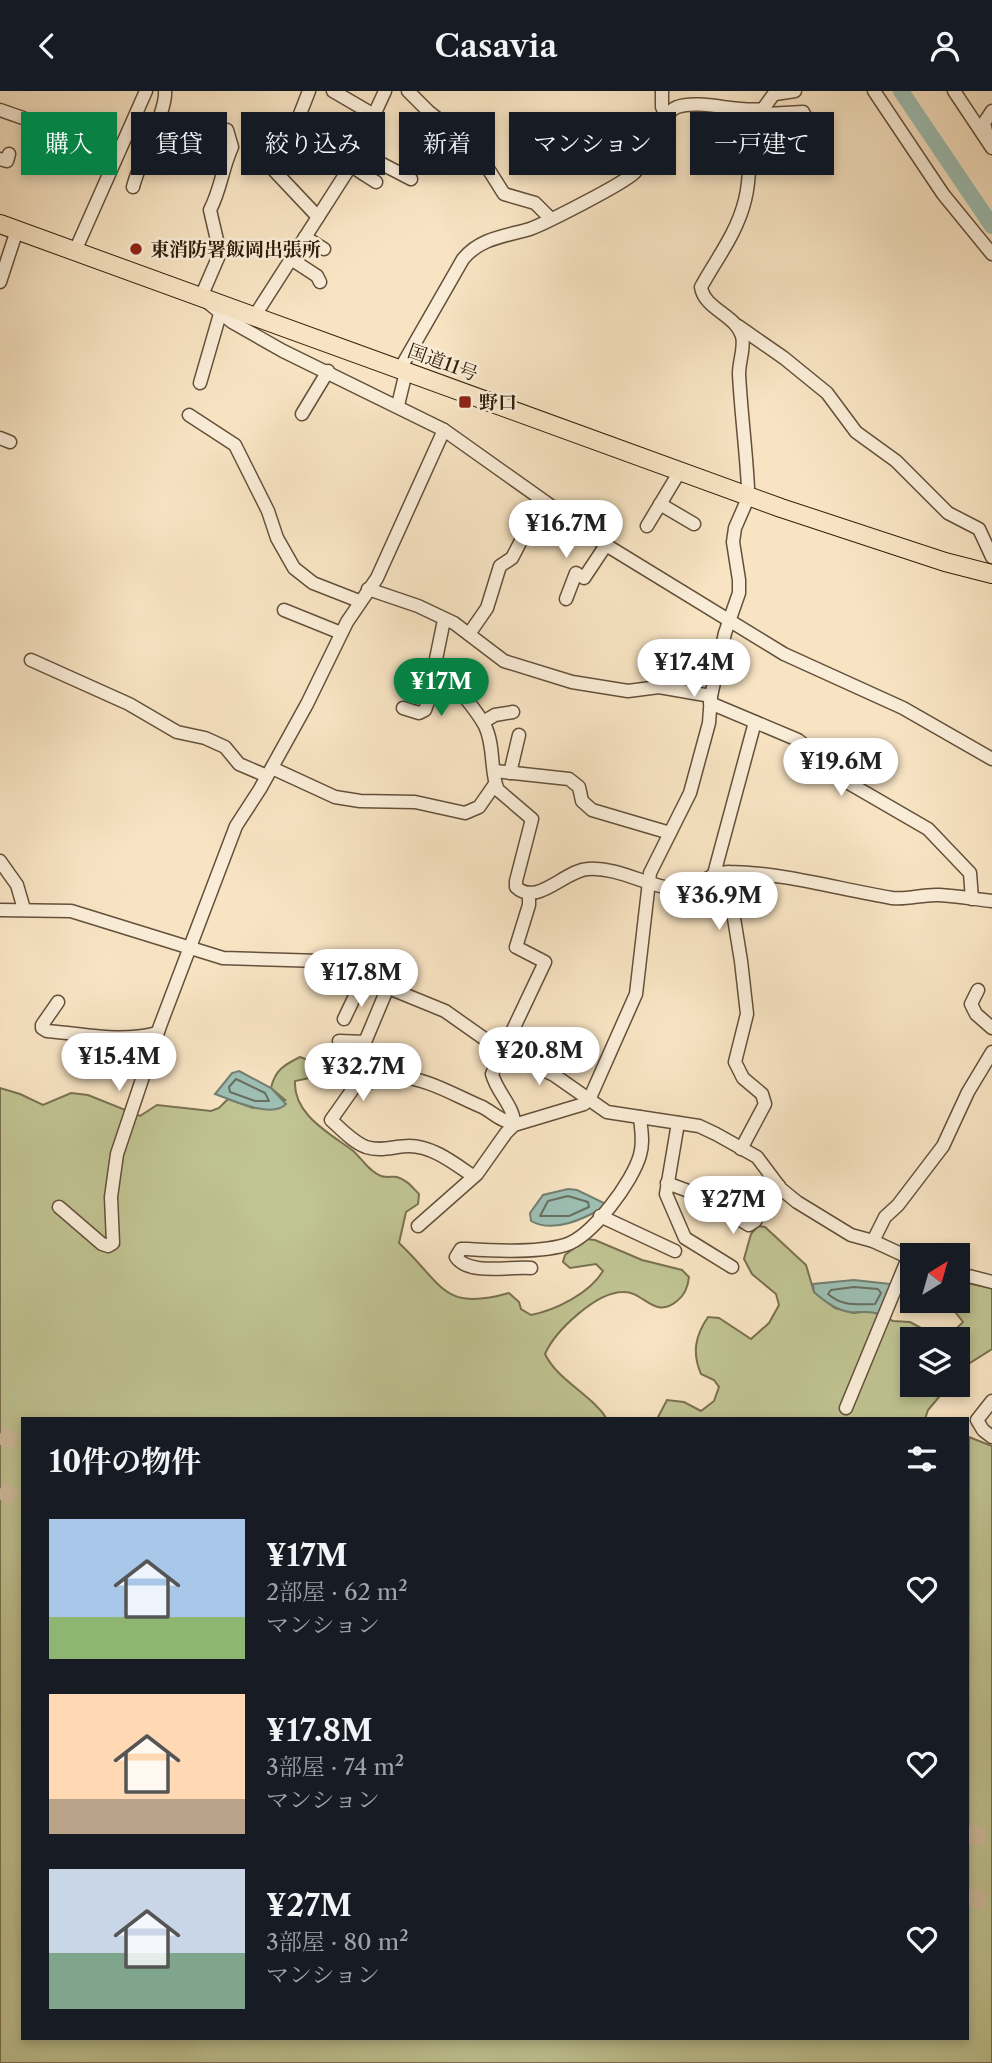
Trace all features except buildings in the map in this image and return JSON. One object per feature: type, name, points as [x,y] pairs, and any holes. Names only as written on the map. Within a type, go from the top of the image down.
[{"type":"highway","name":"国道11号","points":[[9,227],[747,495],[933,558],[992,574]]},
{"type":"street","points":[[75,251],[146,91]]},
{"type":"street","points":[[132,187],[143,154],[165,108],[166,91]]},
{"type":"street","points":[[301,112],[309,91]]},
{"type":"street","points":[[333,91],[369,112]]},
{"type":"street","points":[[375,112],[385,91]]},
{"type":"street","points":[[662,91],[665,112]]},
{"type":"street","points":[[473,1176],[440,1155],[423,1149],[410,1146],[370,1149],[359,1144],[331,1121],[355,1086],[397,1077],[448,1090],[503,1122],[514,1124],[584,1104],[589,1100],[636,994],[650,873],[690,793],[709,723],[710,700],[729,621],[739,593],[733,542],[747,495],[747,454],[739,371],[743,341],[742,333],[735,324],[702,295],[701,287],[737,227],[748,183],[750,128],[760,109],[776,92],[795,91]]},
{"type":"street","points":[[874,91],[943,194],[992,254]]},
{"type":"street","points":[[954,91],[990,145]]},
{"type":"street","points":[[411,92],[429,112],[475,148],[504,194],[535,203],[551,219]]},
{"type":"street","points":[[669,112],[679,106],[688,105],[760,109],[764,112]]},
{"type":"street","points":[[0,110],[21,117]]},
{"type":"street","points":[[990,145],[984,123],[992,111]]},
{"type":"street","points":[[227,130],[232,147],[227,157]]},
{"type":"street","points":[[385,165],[411,179]]},
{"type":"street","points":[[221,175],[222,187],[210,210],[220,253],[201,297],[220,314],[283,351],[444,429],[607,545],[784,654],[903,708],[992,759]]},
{"type":"street","points":[[277,175],[318,217]]},
{"type":"street","points":[[254,317],[346,175]]},
{"type":"street","points":[[364,175],[376,182]]},
{"type":"street","points":[[398,405],[403,370],[423,325],[469,252],[486,242],[533,228],[631,175]]},
{"type":"street","points":[[0,282],[9,227]]},
{"type":"street","points":[[305,237],[324,249]]},
{"type":"street","points":[[291,259],[317,276],[320,282]]},
{"type":"street","points":[[200,383],[220,314]]},
{"type":"street","points":[[735,324],[745,328],[827,394],[856,432],[896,461],[948,513],[979,529],[992,557]]},
{"type":"street","points":[[302,414],[328,371]]},
{"type":"street","points":[[189,415],[235,445],[268,511],[277,538],[294,568],[313,583],[359,601]]},
{"type":"street","points":[[59,1207],[102,1244],[108,1246],[113,1243],[111,1196],[117,1154],[157,1033],[236,826],[270,772],[359,601],[377,578],[444,429]]},
{"type":"street","points":[[647,526],[680,471]]},
{"type":"street","points":[[660,505],[694,524]]},
{"type":"street","points":[[469,634],[487,608],[500,566],[512,558],[523,537]]},
{"type":"street","points":[[566,599],[576,573],[583,578],[607,545]]},
{"type":"street","points":[[368,589],[418,606],[454,623],[504,661],[572,682],[628,691],[659,687],[710,700],[798,740],[815,754],[818,761],[840,778],[934,834],[970,873],[972,899]]},
{"type":"street","points":[[284,610],[341,633]]},
{"type":"street","points":[[443,620],[436,651],[441,667],[483,722],[494,756],[498,790],[532,819],[516,881],[516,887],[523,893],[529,894],[572,873],[588,869],[676,889],[698,884],[714,874],[727,871],[769,874],[894,898],[939,895],[992,901]]},
{"type":"street","points":[[31,660],[129,704],[177,732],[205,738],[225,747],[239,764],[270,772],[335,797],[360,801],[415,802],[465,813],[479,807],[495,777],[510,773],[569,779],[579,787],[582,801],[593,810],[670,833]]},
{"type":"street","points":[[403,708],[419,713],[425,710],[441,667]]},
{"type":"street","points":[[483,722],[495,715],[513,712]]},
{"type":"street","points":[[741,1149],[765,1104],[762,1094],[743,1078],[735,1062],[747,1014],[732,906],[714,881],[714,874],[755,722]]},
{"type":"street","points":[[510,773],[519,736]]},
{"type":"street","points":[[0,861],[17,885],[24,909]]},
{"type":"street","points":[[418,1226],[473,1176],[514,1124],[514,1113],[495,1085],[492,1074],[545,962],[516,947],[529,905],[529,894]]},
{"type":"street","points":[[0,910],[71,911],[233,959],[321,961],[364,977],[445,1011],[502,1050],[554,1075],[607,1112],[699,1126],[757,1157],[788,1196],[851,1235],[873,1241],[900,1254]]},
{"type":"street","points":[[344,1019],[364,977]]},
{"type":"street","points":[[339,1041],[365,1042],[388,987]]},
{"type":"street","points":[[978,990],[971,1004],[976,1014],[992,1028]]},
{"type":"street","points":[[58,1002],[42,1028],[120,1040],[157,1033]]},
{"type":"street","points":[[70,1048],[73,1033]]},
{"type":"street","points":[[873,1241],[885,1217],[898,1205],[943,1146],[968,1092],[992,1052]]},
{"type":"street","points":[[531,1268],[475,1267],[465,1265],[456,1257],[461,1249],[517,1250],[561,1246],[575,1240],[615,1199],[636,1168],[642,1142],[640,1117]]},
{"type":"street","points":[[678,1123],[666,1194],[685,1238],[732,1267]]},
{"type":"street","points":[[667,1183],[699,1195],[749,1225],[755,1221],[779,1186]]},
{"type":"street","points":[[600,1216],[675,1251]]},
{"type":"street","points":[[970,1276],[992,1282]]},
{"type":"street","points":[[846,1408],[900,1282]]},
{"type":"street","points":[[992,1401],[977,1420],[983,1430],[992,1437]]},
{"type":"green space","points":[[300,1057],[311,1061],[318,1069],[314,1077],[295,1081],[296,1093],[306,1113],[352,1150],[376,1174],[401,1178],[419,1194],[418,1204],[406,1212],[399,1243],[445,1290],[470,1299],[509,1293],[519,1302],[521,1309],[531,1315],[551,1309],[581,1293],[603,1271],[596,1264],[570,1268],[563,1262],[565,1255],[586,1239],[595,1240],[642,1260],[682,1270],[689,1277],[688,1284],[680,1299],[669,1306],[655,1306],[623,1292],[601,1298],[567,1324],[550,1345],[545,1354],[551,1364],[605,1417],[21,1417],[21,2040],[969,2040],[969,1437],[992,1446],[992,2063],[0,2063],[0,1088],[43,1105],[71,1093],[88,1095],[140,1116],[157,1105],[211,1111],[219,1108],[228,1099],[253,1108],[285,1100],[271,1088],[275,1077],[289,1063]]},
{"type":"green space","points":[[758,1226],[765,1227],[806,1265],[814,1292],[835,1308],[853,1313],[871,1311],[893,1321],[910,1322],[919,1327],[900,1327],[900,1397],[939,1397],[926,1417],[658,1417],[667,1400],[684,1402],[701,1411],[714,1401],[719,1387],[714,1380],[701,1374],[696,1352],[700,1331],[708,1317],[719,1318],[751,1339],[769,1323],[779,1305],[776,1294],[752,1274],[744,1259],[751,1234]]},
{"type":"green space","points":[[970,1284],[992,1288],[992,1349],[970,1363],[970,1327],[958,1327],[963,1322],[956,1313],[970,1313]]},
{"type":"water","points":[[239,1071],[271,1088],[286,1104],[271,1110],[262,1109],[215,1094],[232,1073]]},
{"type":"water","points":[[568,1189],[577,1190],[606,1204],[605,1207],[579,1220],[559,1225],[540,1225],[531,1221],[530,1213],[543,1195]]},
{"type":"water","points":[[854,1280],[891,1284],[879,1314],[840,1309],[814,1292],[813,1284]]},
{"type":"waterway","points":[[901,91],[992,226]]},
{"type":"tunnel","points":[[0,1434],[21,1447]]},
{"type":"tunnel","points":[[0,1489],[21,1503]]},
{"type":"tunnel","points":[[969,1834],[992,1839]]},
{"type":"tunnel","points":[[969,1897],[992,1902]]},
{"type":"place","name":"東消防署飯岡出張所","points":[[136,249]]},
{"type":"place","name":"野口","points":[[465,402]]}]
